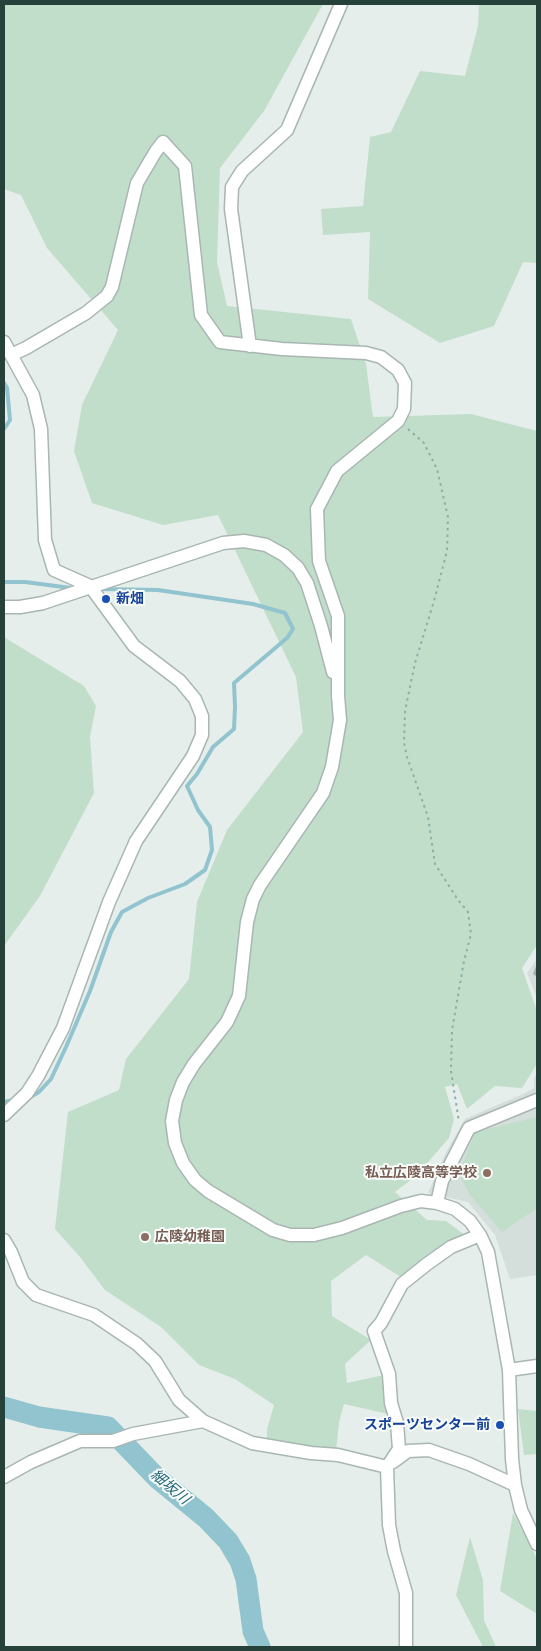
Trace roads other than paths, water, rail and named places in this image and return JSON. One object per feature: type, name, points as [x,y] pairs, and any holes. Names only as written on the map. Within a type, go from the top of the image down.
[{"type":"street","points":[[250,346],[231,209],[232,187],[242,171],[287,130],[341,4]]},
{"type":"street","points":[[10,354],[26,348],[86,314],[107,296],[112,287],[137,183],[163,142],[186,166],[201,315],[220,342],[250,346],[366,353],[381,357],[398,370],[405,384],[404,409],[398,421],[337,471],[317,509],[318,562],[338,616],[338,696],[340,720],[332,767],[323,793],[252,899],[247,922],[239,996],[227,1022],[194,1064],[183,1082],[176,1100],[172,1121],[175,1143],[183,1163],[195,1180],[208,1191],[273,1230],[290,1235],[314,1235],[342,1228],[401,1206],[421,1201],[437,1203],[456,1209],[470,1222],[480,1235],[488,1252],[509,1370],[512,1459],[515,1485],[521,1510],[537,1544]]},
{"type":"street","points":[[4,342],[33,396],[40,429],[45,540],[54,570],[90,586],[134,646],[180,681],[195,699],[202,716],[202,735],[193,756],[136,841],[109,902],[63,1028],[27,1093],[4,1115]]},
{"type":"street","points":[[4,607],[20,608],[43,603],[223,543],[244,541],[266,545],[284,555],[298,568],[307,584],[331,662],[338,696]]},
{"type":"street","points":[[437,1203],[442,1180],[462,1144],[468,1128],[537,1100]]},
{"type":"street","points":[[406,1647],[406,1593],[389,1525],[387,1467],[399,1449],[397,1423],[391,1403],[388,1374],[374,1331],[402,1284],[451,1247],[480,1235]]},
{"type":"street","points":[[4,1240],[23,1282],[36,1295],[94,1315],[137,1344],[154,1362],[179,1400],[203,1421],[252,1443],[338,1456],[387,1467]]},
{"type":"street","points":[[509,1370],[537,1366]]},
{"type":"street","points":[[4,1477],[31,1462],[80,1441],[113,1440],[133,1434],[203,1421]]},
{"type":"street","points":[[387,1467],[408,1451],[429,1450],[469,1464],[515,1485]]},
{"type":"waterway","points":[[4,383],[7,388],[10,420],[4,429]]},
{"type":"waterway","points":[[4,582],[25,582],[71,588]]},
{"type":"waterway","points":[[27,1099],[39,1092],[51,1079],[90,991],[111,932],[122,912],[148,898],[185,884],[205,870],[212,850],[210,827],[198,810],[187,786],[197,774],[213,747],[234,729],[234,683],[287,638],[293,629],[285,613],[253,604],[158,590],[101,589]]},
{"type":"waterway","points":[[4,1102],[13,1100]]},
{"type":"waterway","name":"細坂川","points":[[4,1407],[39,1417],[108,1427],[157,1478],[206,1518],[228,1541],[240,1561],[246,1579],[253,1631],[260,1647]]},
{"type":"place","name":"新畑","points":[[106,599]]},
{"type":"place","name":"私立広陵高等学校","points":[[487,1173]]},
{"type":"place","name":"広陵幼稚園","points":[[145,1237]]},
{"type":"place","name":"スポーツセンター前","points":[[500,1425]]}]
